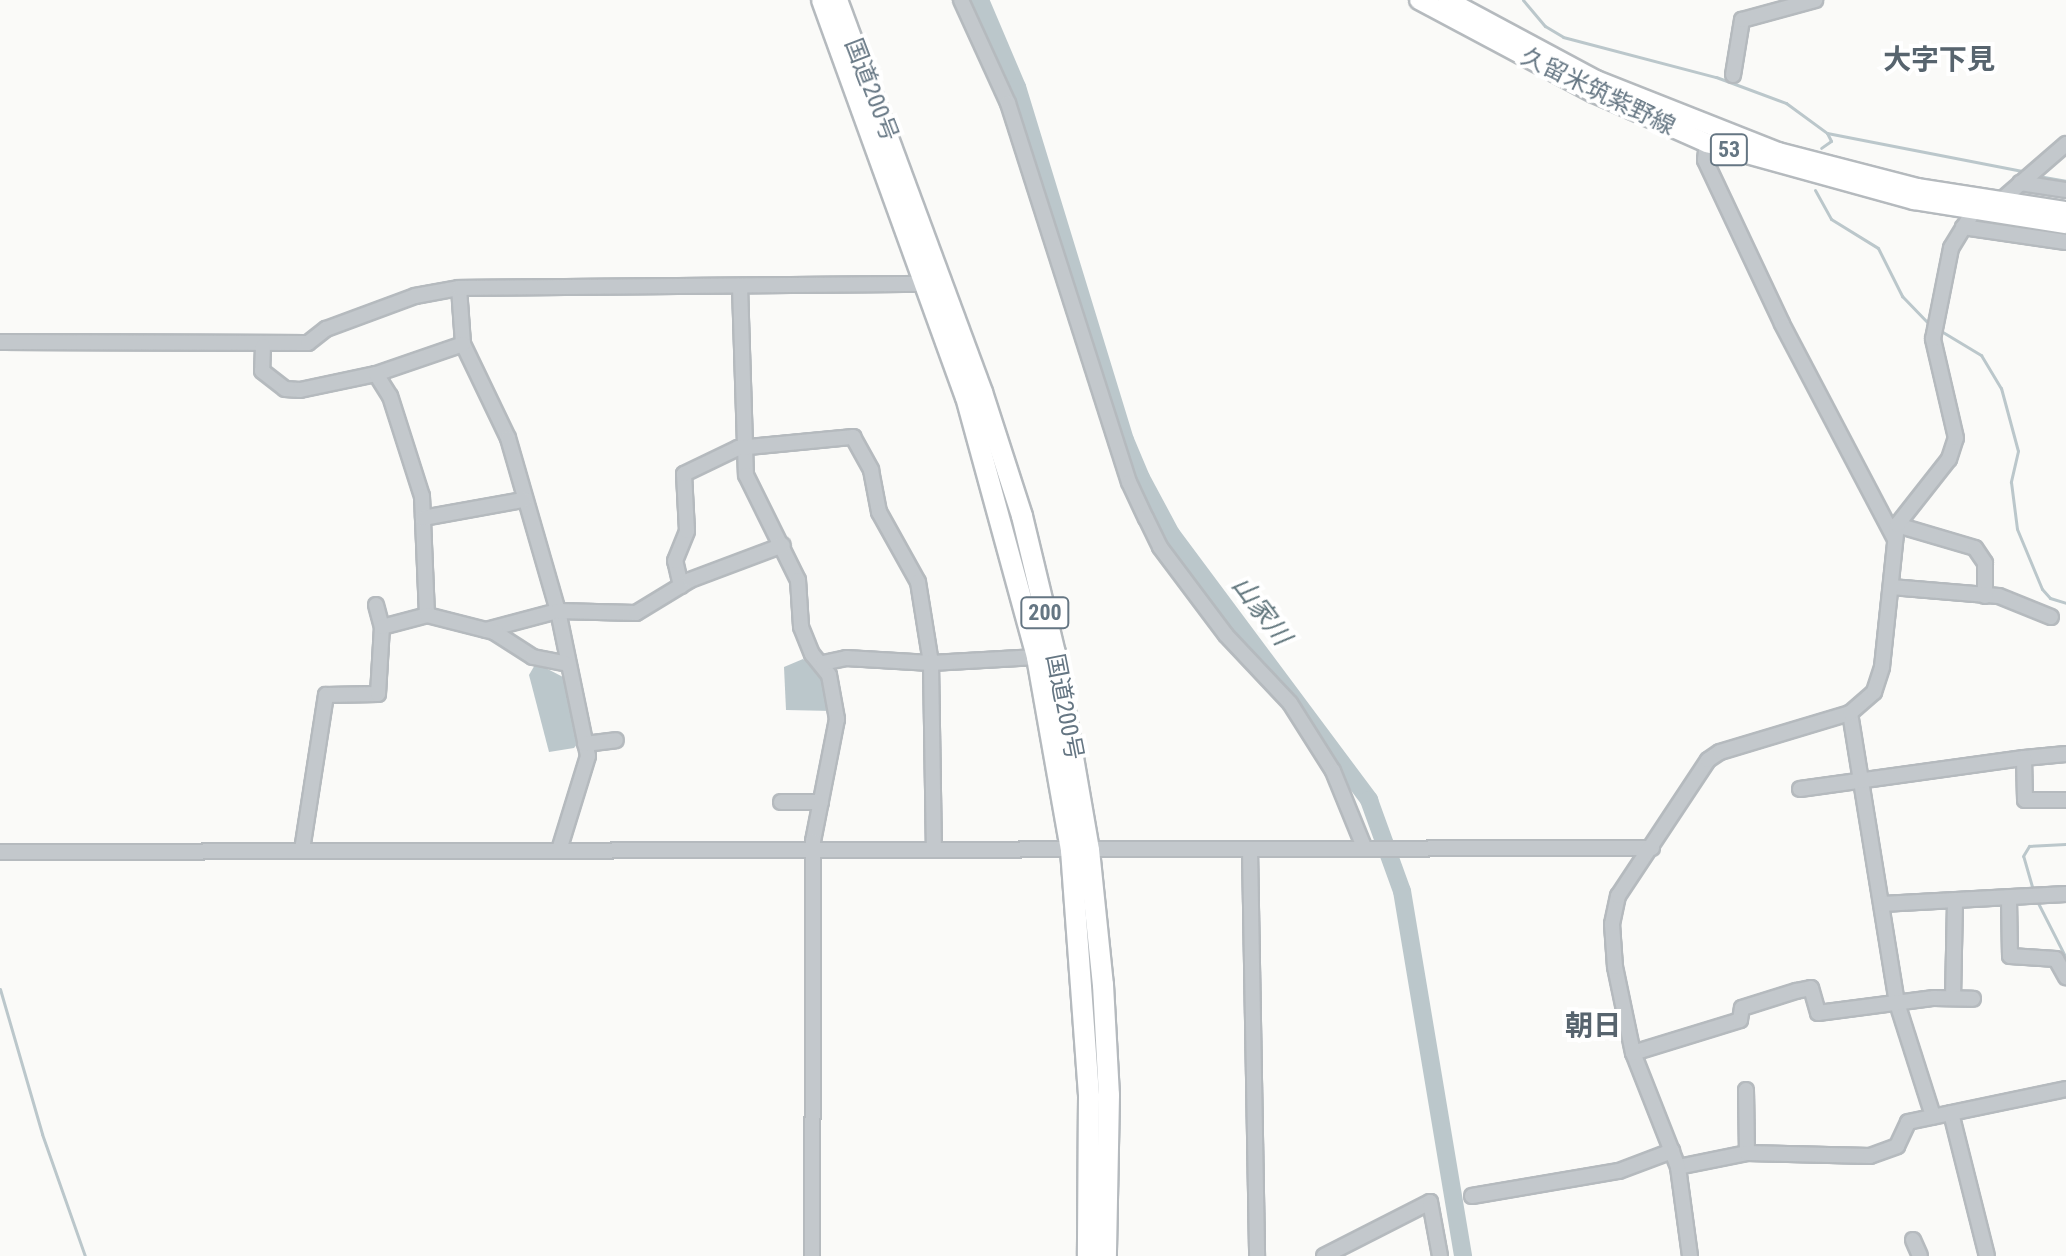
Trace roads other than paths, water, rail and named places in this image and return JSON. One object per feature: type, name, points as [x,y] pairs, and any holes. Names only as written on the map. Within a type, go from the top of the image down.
[{"type":"highway","name":"国道200号","points":[[822,0],[925,284],[1002,517],[1080,850],[1089,1097],[1088,1256]]},
{"type":"highway","name":"国道200号","points":[[837,0],[943,278],[1022,516],[1055,653],[1109,1095],[1106,1256]]},
{"type":"main road","name":"久留米筑紫野線","points":[[1419,0],[1582,87],[1707,143],[1782,168],[1968,220],[2066,224]]},
{"type":"main road","name":"久留米筑紫野線","points":[[1447,0],[1596,80],[1712,130],[1860,174],[1999,202],[2066,211]]},
{"type":"street","points":[[961,0],[1008,103],[1129,482],[1146,518],[1160,547],[1226,635],[1290,703],[1333,771],[1364,847]]},
{"type":"street","points":[[1733,75],[1742,20],[1815,0]]},
{"type":"street","points":[[1707,143],[1705,160],[1782,324],[1896,532],[1975,548],[1985,563],[1985,596]]},
{"type":"street","points":[[1999,202],[2066,144]]},
{"type":"street","points":[[2020,183],[2066,190]]},
{"type":"street","points":[[1690,1256],[1678,1167],[1633,1053],[1615,967],[1612,924],[1618,896],[1652,848],[1698,771],[1720,752],[1850,713],[1874,692],[1882,667],[1896,532],[1949,459],[1956,438],[1933,339],[1951,248],[1968,220],[2066,242]]},
{"type":"street","points":[[0,342],[263,346],[308,343],[326,329],[415,296],[459,288],[925,284]]},
{"type":"street","points":[[740,286],[746,475],[798,580],[807,646],[823,663],[835,691],[837,719],[813,850],[812,1256]]},
{"type":"street","points":[[459,288],[463,344],[508,438],[523,500],[558,611],[565,663],[588,756],[559,850]]},
{"type":"street","points":[[263,346],[262,371],[285,389],[376,374],[463,344]]},
{"type":"street","points":[[376,374],[390,396],[416,468],[423,518],[427,615]]},
{"type":"street","points":[[681,586],[675,561],[687,531],[684,474],[744,447],[853,437],[871,470],[879,512],[918,582],[931,663],[934,850]]},
{"type":"street","points":[[423,518],[523,500]]},
{"type":"street","points":[[486,630],[558,611],[636,613],[681,586],[783,545]]},
{"type":"street","points":[[1891,587],[1999,596],[2051,617]]},
{"type":"street","points":[[302,850],[326,695],[378,694],[382,627],[376,605]]},
{"type":"street","points":[[382,627],[427,615],[486,630],[533,657],[565,663]]},
{"type":"street","points":[[823,663],[846,658],[931,663],[1037,657]]},
{"type":"street","points":[[1850,713],[1897,1003],[1933,1116]]},
{"type":"street","points":[[585,744],[616,740]]},
{"type":"street","points":[[1800,789],[2066,754]]},
{"type":"street","points":[[2024,758],[2025,800],[2066,800]]},
{"type":"street","points":[[781,802],[821,802]]},
{"type":"street","points":[[0,852],[1652,848]]},
{"type":"street","points":[[1250,849],[1257,1256]]},
{"type":"street","points":[[1882,904],[2066,894]]},
{"type":"street","points":[[2009,899],[2010,956],[2056,959],[2066,977]]},
{"type":"street","points":[[1953,998],[1955,901]]},
{"type":"street","points":[[1633,1053],[1740,1020],[1742,1008],[1811,988],[1818,1013],[1897,1003],[1973,999]]},
{"type":"street","points":[[1678,1167],[1747,1153],[1870,1156],[1897,1146],[1908,1122],[2066,1089]]},
{"type":"street","points":[[1746,1090],[1747,1153]]},
{"type":"street","points":[[1951,1113],[1987,1256]]},
{"type":"street","points":[[1472,1196],[1619,1171],[1672,1151]]},
{"type":"street","points":[[1324,1256],[1430,1202],[1440,1256]]},
{"type":"street","points":[[1913,1240],[1920,1256]]},
{"type":"waterway","name":"山家川","points":[[980,0],[1017,87],[1125,440],[1141,478],[1171,534],[1369,800],[1402,891],[1463,1256]]},
{"type":"waterway","points":[[1523,0],[1545,26],[1563,37],[1716,77],[1786,103],[1827,133],[1831,141],[1821,148]]},
{"type":"waterway","points":[[1827,133],[2027,172]]},
{"type":"waterway","points":[[2038,176],[2066,181]]},
{"type":"waterway","points":[[1815,190],[1831,219],[1878,248],[1902,296],[1931,326]]},
{"type":"waterway","points":[[1941,331],[1981,355],[2001,388],[2018,451],[2011,482],[2017,529],[2042,589],[2050,598],[2066,603]]},
{"type":"waterway","points":[[2033,890],[2023,856],[2029,846],[2066,844]]},
{"type":"waterway","points":[[2037,901],[2066,958]]},
{"type":"waterway","points":[[0,989],[42,1134],[85,1256]]},
{"type":"district","name":"大字下見","points":[[1939,60]]},
{"type":"district","name":"朝日","points":[[1593,1026]]}]
